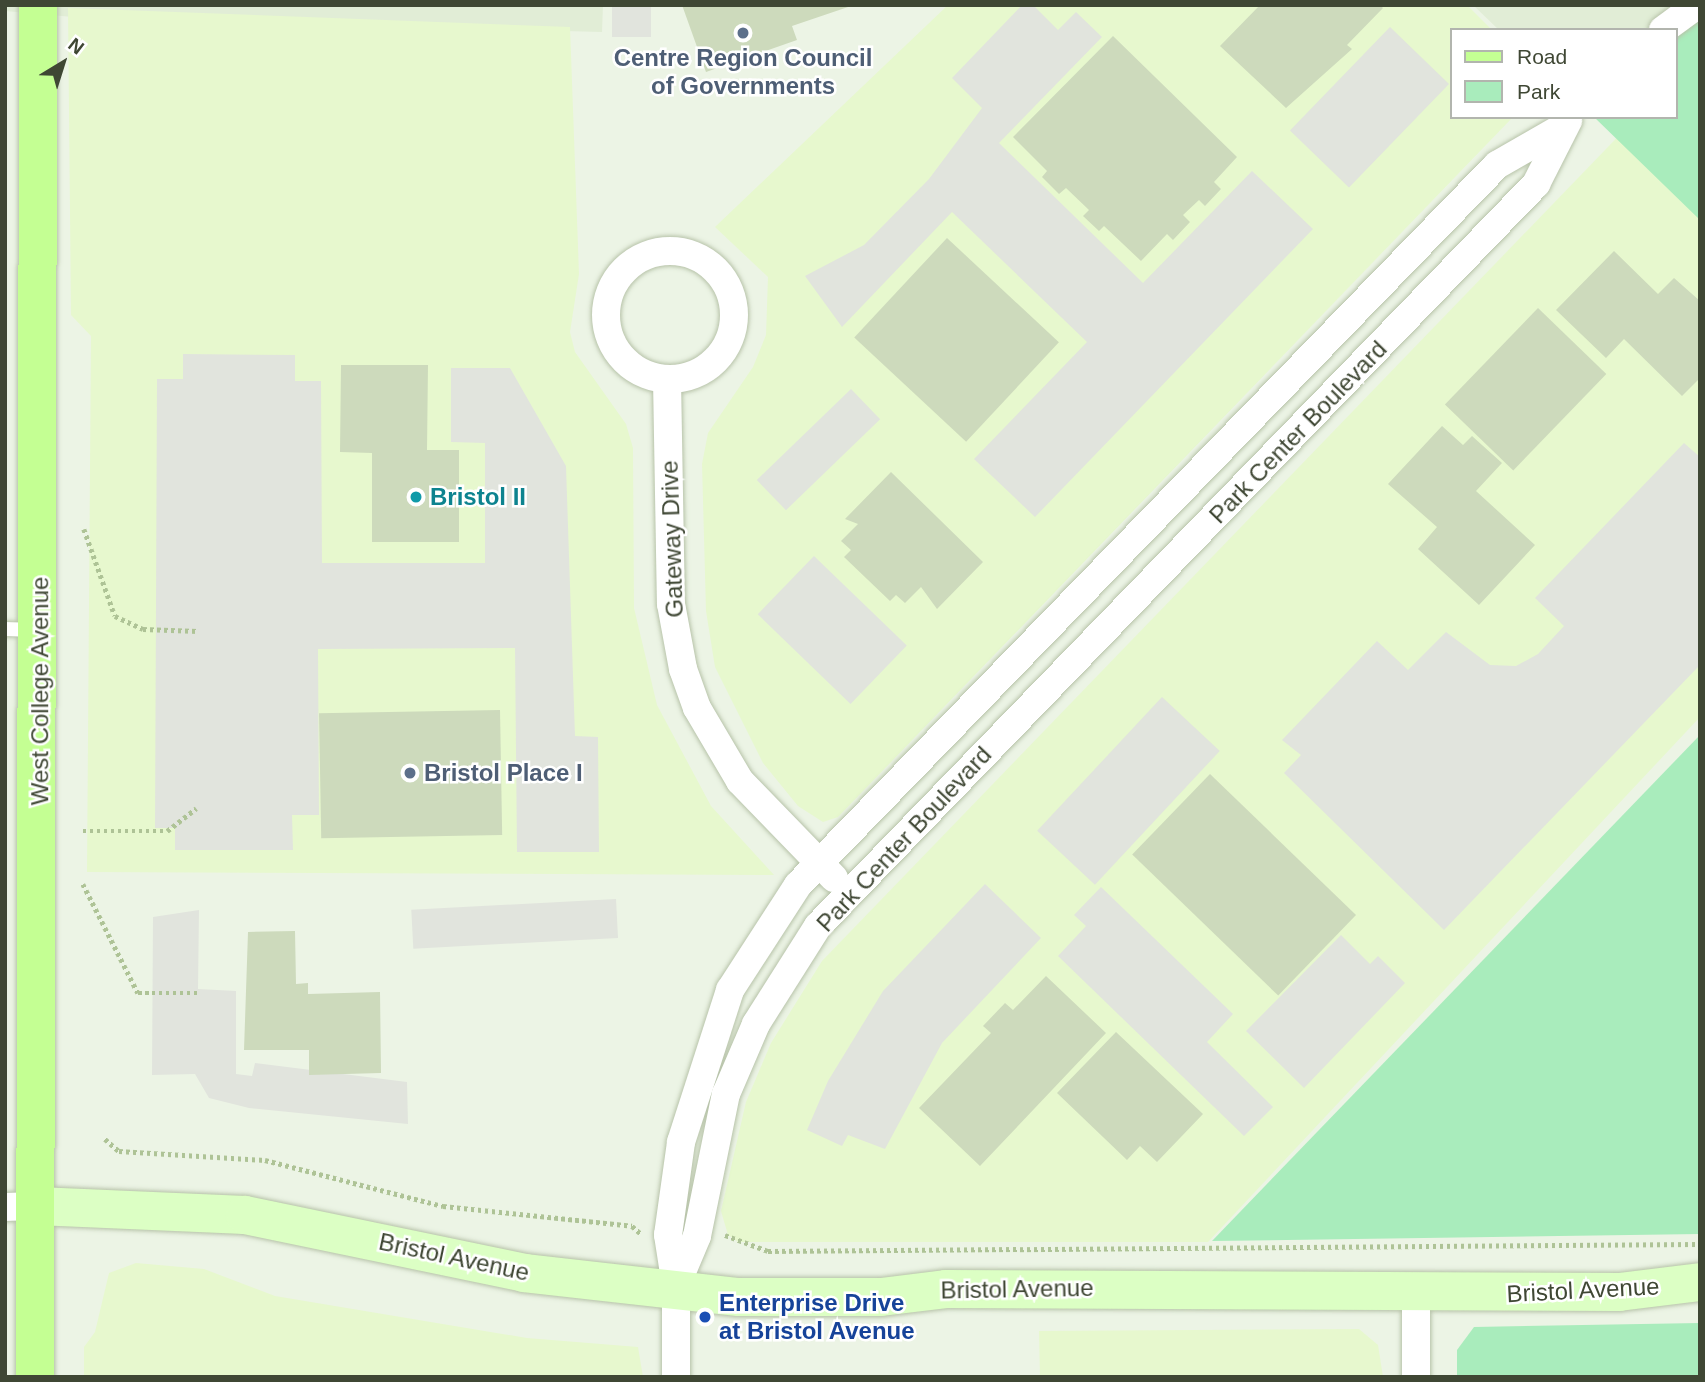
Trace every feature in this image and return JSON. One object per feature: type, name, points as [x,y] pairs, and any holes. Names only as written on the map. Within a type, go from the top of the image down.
[{"type":"main road","name":"West College Avenue","points":[[35,1377],[21,1206],[23,629],[38,5]]},
{"type":"street","points":[[1666,28],[1697,5]]},
{"type":"street","name":"Park Center Boulevard","points":[[676,1286],[668,1235],[681,1142],[722,1007],[749,956],[798,885],[1497,165],[1567,122]]},
{"type":"street","name":"Park Center Boulevard","points":[[676,1286],[697,1236],[716,1127],[757,1024],[818,926],[1536,184],[1567,122]]},
{"type":"street","points":[[678,252],[716,271],[734,313],[715,360],[667,379],[639,371],[618,351],[606,310],[624,270],[649,254],[678,252]]},
{"type":"street","name":"Gateway Drive","points":[[667,379],[671,604],[683,669],[740,781],[820,865],[849,891]]},
{"type":"street","name":"Bristol Avenue","points":[[21,1206],[245,1215],[524,1273],[676,1286],[739,1297],[881,1297],[946,1289],[1619,1292],[1700,1282]]},
{"type":"street","points":[[676,1286],[676,1377]]},
{"type":"street","points":[[1416,1290],[1416,1377]]},
{"type":"path","points":[[84,529],[115,616],[143,629],[198,631]]},
{"type":"path","points":[[83,831],[167,831],[196,808]]},
{"type":"path","points":[[83,884],[138,993],[198,993]]},
{"type":"path","points":[[105,1139],[119,1151],[265,1160],[443,1206],[632,1226]]},
{"type":"path","points":[[718,1237],[768,1251],[1700,1244]]},
{"type":"shaded area","points":[[5,5],[603,5],[602,32],[96,19],[5,11]]},
{"type":"shaded area","points":[[612,5],[651,5],[651,37],[612,37]]},
{"type":"shaded area","points":[[948,5],[1467,5],[1490,28],[1450,28],[1450,119],[1511,119],[838,817],[823,822],[798,806],[763,763],[715,667],[706,611],[702,464],[708,433],[753,367],[766,335],[768,277],[715,227]]},
{"type":"shaded area","points":[[1022,5],[1033,5],[1058,30],[1076,12],[1102,37],[999,143],[1143,283],[1252,171],[1313,229],[1035,517],[974,459],[1087,342],[952,212],[842,327],[805,276],[864,245],[929,179],[982,108],[952,78]]},
{"type":"shaded area","points":[[1473,5],[1697,5],[1667,28],[1497,28]]},
{"type":"shaded area","points":[[68,8],[570,27],[579,274],[570,332],[575,352],[626,424],[633,448],[634,608],[657,705],[711,806],[774,875],[87,872],[91,336],[71,315]]},
{"type":"shaded area","points":[[1390,27],[1449,84],[1349,188],[1290,131]]},
{"type":"shaded area","points":[[1633,121],[1700,185],[1700,717],[1208,1242],[738,1242],[728,1235],[721,1211],[746,1102],[771,1043],[822,961]]},
{"type":"shaded area","points":[[183,354],[295,355],[295,381],[321,381],[322,563],[485,563],[485,443],[451,442],[451,368],[510,368],[566,466],[575,736],[598,737],[599,852],[517,852],[515,648],[318,649],[319,815],[292,815],[293,850],[175,850],[175,828],[155,828],[157,379],[183,379]]},
{"type":"shaded area","points":[[851,389],[880,419],[786,510],[757,480]]},
{"type":"shaded area","points":[[1684,443],[1700,457],[1700,665],[1444,930],[1284,773],[1301,755],[1282,740],[1377,641],[1408,670],[1446,632],[1490,665],[1516,666],[1538,654],[1564,626],[1535,598]]},
{"type":"shaded area","points":[[814,556],[907,646],[851,704],[758,614]]},
{"type":"shaded area","points":[[1162,697],[1220,751],[1095,885],[1037,831]]},
{"type":"shaded area","points":[[985,884],[1041,938],[942,1043],[885,1149],[848,1135],[842,1146],[807,1130],[828,1081],[883,991]]},
{"type":"shaded area","points":[[1101,887],[1233,1014],[1207,1042],[1273,1107],[1244,1136],[1058,956],[1086,926],[1074,915]]},
{"type":"shaded area","points":[[616,899],[618,938],[413,949],[411,910]]},
{"type":"shaded area","points":[[199,910],[198,989],[236,991],[236,1074],[252,1076],[255,1063],[407,1082],[408,1124],[249,1108],[209,1098],[195,1074],[152,1075],[153,917]]},
{"type":"shaded area","points":[[1341,935],[1370,964],[1378,956],[1405,983],[1304,1088],[1246,1031]]},
{"type":"shaded area","points":[[136,1263],[204,1269],[275,1296],[527,1338],[638,1347],[643,1377],[84,1377],[84,1347],[95,1332],[109,1273]]},
{"type":"shaded area","points":[[1359,1329],[1378,1345],[1383,1377],[1040,1377],[1039,1331]]},
{"type":"green space","points":[[1700,5],[1700,220],[1596,119],[1677,119],[1677,28]]},
{"type":"green space","points":[[1700,735],[1700,1234],[1212,1241]]},
{"type":"green space","points":[[1700,1323],[1700,1377],[1457,1377],[1457,1350],[1474,1327]]},
{"type":"building","name":"Centre Region Council of Governments","points":[[682,5],[851,6],[792,26],[797,40],[706,72]]},
{"type":"building","points":[[1260,5],[1380,5],[1383,8],[1347,45],[1352,49],[1286,108],[1220,46]]},
{"type":"building","points":[[1113,36],[1237,157],[1214,182],[1221,189],[1205,206],[1199,200],[1183,215],[1190,222],[1173,240],[1167,234],[1141,261],[1104,226],[1099,231],[1083,216],[1089,210],[1066,188],[1059,194],[1042,177],[1047,171],[1013,137]]},
{"type":"building","points":[[947,238],[1059,342],[966,442],[854,337]]},
{"type":"building","points":[[1614,251],[1658,294],[1674,278],[1700,301],[1700,378],[1682,396],[1624,339],[1606,358],[1556,310]]},
{"type":"building","points":[[1538,308],[1606,374],[1513,470],[1445,404]]},
{"type":"building","name":"Bristol II","points":[[341,365],[428,365],[427,450],[459,450],[459,542],[372,542],[372,453],[340,452]]},
{"type":"building","points":[[1442,426],[1463,445],[1472,436],[1502,463],[1476,491],[1535,545],[1479,605],[1418,549],[1437,527],[1388,484]]},
{"type":"building","points":[[891,472],[983,562],[937,609],[921,587],[905,603],[896,595],[890,601],[844,557],[851,550],[841,541],[858,524],[845,519]]},
{"type":"building","name":"Bristol Place I","points":[[500,710],[502,835],[321,838],[319,713]]},
{"type":"building","points":[[1210,774],[1356,915],[1278,996],[1132,855]]},
{"type":"building","points":[[295,931],[296,984],[308,983],[308,994],[380,992],[381,1073],[309,1075],[309,1050],[244,1050],[248,932]]},
{"type":"building","points":[[1046,976],[1106,1033],[980,1166],[919,1108],[991,1033],[983,1026],[1005,1003],[1013,1010]]},
{"type":"building","points":[[1116,1032],[1203,1114],[1157,1162],[1140,1146],[1127,1160],[1057,1093]]},
{"type":"place","name":"Centre Region Council of Governments","points":[[743,33]]},
{"type":"place","name":"Bristol II","points":[[416,497]]},
{"type":"place","name":"Bristol Place I","points":[[410,773]]},
{"type":"place","name":"Enterprise Drive at Bristol Avenue","points":[[705,1317]]}]
